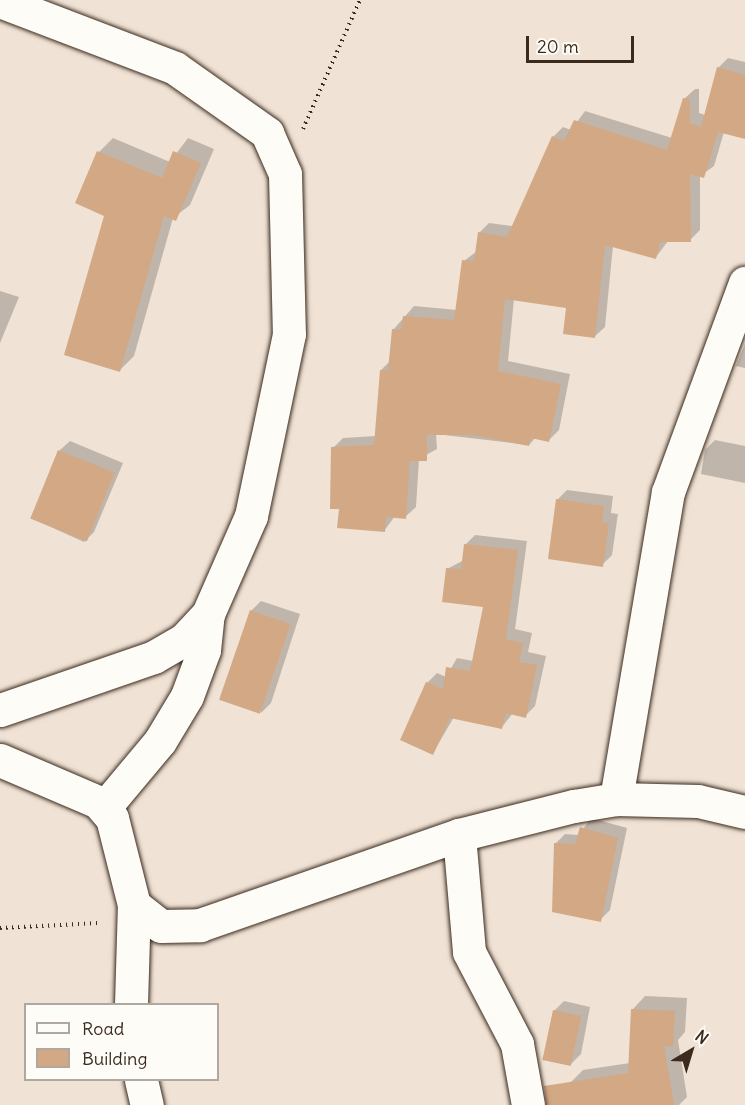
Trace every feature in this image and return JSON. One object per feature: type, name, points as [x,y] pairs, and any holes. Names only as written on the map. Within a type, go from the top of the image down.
[{"type":"street","points":[[0,1],[175,69],[218,94],[267,133],[285,174],[289,334],[274,418],[251,516],[208,614],[204,650],[187,696],[160,741],[104,808]]},
{"type":"street","points":[[616,799],[668,492],[745,283]]},
{"type":"street","points":[[0,710],[154,657],[185,639],[208,614]]},
{"type":"street","points":[[0,760],[104,808],[112,818],[133,914],[131,1003]]},
{"type":"street","points":[[133,914],[161,926],[200,925],[459,835],[616,799],[698,801],[745,812]]},
{"type":"street","points":[[459,835],[469,952],[517,1044],[528,1105]]},
{"type":"street","points":[[141,1081],[147,1105]]},
{"type":"path","points":[[285,174],[360,0]]},
{"type":"path","points":[[0,928],[133,914]]},
{"type":"building","points":[[717,67],[745,75],[745,139],[718,132],[704,178],[690,174],[691,242],[660,242],[656,259],[605,245],[595,338],[563,334],[566,308],[505,299],[498,371],[561,384],[549,442],[531,438],[529,446],[473,435],[427,435],[427,461],[410,461],[406,519],[386,517],[385,532],[337,528],[339,509],[330,509],[331,447],[374,445],[380,370],[388,370],[392,329],[401,330],[403,316],[454,320],[462,260],[474,261],[478,232],[507,237],[552,136],[564,141],[574,120],[667,150],[683,98],[690,99],[690,123],[701,127]]},
{"type":"building","points":[[97,151],[162,178],[173,151],[201,163],[176,221],[164,216],[120,372],[64,355],[104,216],[75,203]]},
{"type":"building","points":[[58,450],[115,473],[87,541],[30,519]]},
{"type":"building","points":[[556,499],[604,506],[602,522],[609,523],[603,567],[548,559]]},
{"type":"building","points":[[464,544],[518,550],[506,639],[523,643],[519,662],[537,665],[526,718],[506,713],[502,729],[450,718],[433,755],[400,740],[426,682],[443,689],[446,667],[470,671],[483,607],[442,602],[446,568],[461,569]]},
{"type":"building","points":[[250,610],[291,624],[260,714],[219,700]]},
{"type":"building","points":[[580,827],[618,838],[601,922],[552,912],[554,843],[575,844]]},
{"type":"building","points":[[631,1009],[675,1011],[673,1047],[664,1046],[674,1105],[546,1105],[544,1086],[628,1073]]},
{"type":"building","points":[[553,1010],[581,1016],[571,1066],[542,1060]]}]
